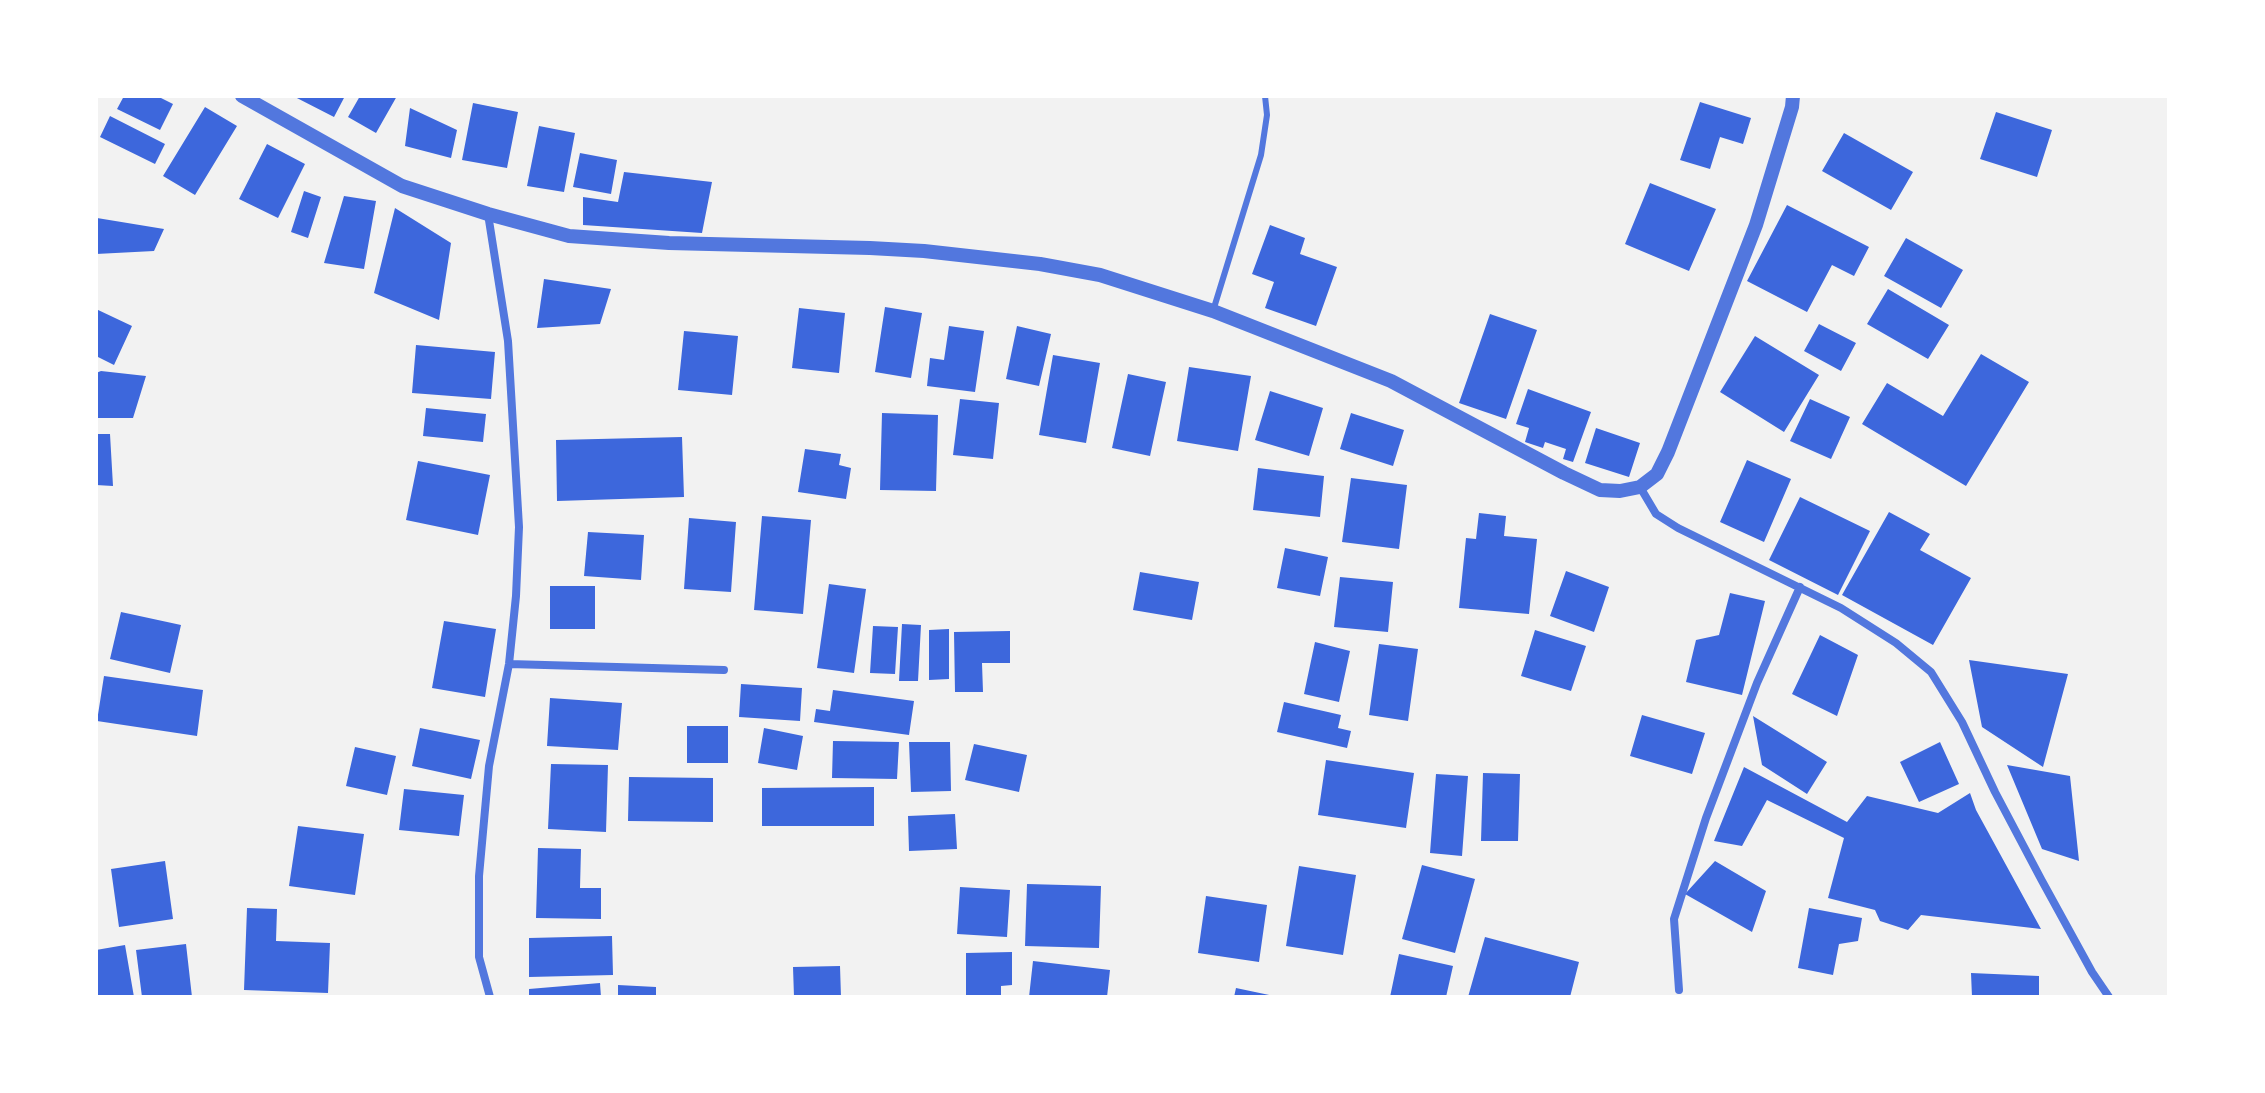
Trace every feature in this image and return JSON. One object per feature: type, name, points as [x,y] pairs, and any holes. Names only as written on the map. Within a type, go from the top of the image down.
[{"type":"street","points":[[242,96],[402,186],[569,236],[669,243],[935,252],[1040,264],[1100,275],[1213,311],[1391,381],[1564,473],[1600,490],[1620,491],[1640,487],[1657,474],[1680,424],[1756,225],[1793,96]]},
{"type":"street","points":[[488,214],[508,341],[519,527],[509,664],[489,766],[479,876],[479,957],[490,997]]},
{"type":"street","points":[[1640,487],[1656,514],[1678,528],[1841,608],[1896,643],[1931,672],[1962,722],[2041,879],[2109,997]]},
{"type":"street","points":[[1679,990],[1674,919],[1706,818],[1757,683],[1800,587]]},
{"type":"street","points":[[509,664],[724,670]]},
{"type":"lane","points":[[1213,311],[1261,155],[1267,115],[1265,96]]},
{"type":"building","points":[[124,96],[157,96],[173,104],[160,130],[117,109]]},
{"type":"building","points":[[293,96],[345,96],[334,117]]},
{"type":"building","points":[[360,96],[397,96],[376,133],[348,117]]},
{"type":"building","points":[[1700,102],[1751,118],[1743,144],[1720,137],[1710,169],[1680,160]]},
{"type":"building","points":[[473,103],[518,112],[507,168],[462,160]]},
{"type":"building","points":[[205,107],[237,126],[195,195],[163,176]]},
{"type":"building","points":[[410,108],[457,130],[451,158],[405,146]]},
{"type":"building","points":[[1996,112],[2052,130],[2037,177],[1980,159]]},
{"type":"building","points":[[110,116],[165,144],[155,164],[100,137]]},
{"type":"building","points":[[539,126],[575,133],[564,192],[527,186]]},
{"type":"building","points":[[1844,133],[1913,172],[1891,210],[1822,171]]},
{"type":"building","points":[[267,144],[305,164],[278,218],[239,199]]},
{"type":"building","points":[[580,153],[617,160],[611,194],[573,187]]},
{"type":"building","points":[[624,172],[712,182],[702,233],[583,225],[583,197],[618,202]]},
{"type":"building","points":[[1650,183],[1716,209],[1689,271],[1625,244]]},
{"type":"building","points":[[304,191],[321,197],[308,238],[291,232]]},
{"type":"building","points":[[344,196],[376,201],[364,269],[324,263]]},
{"type":"building","points":[[1787,205],[1869,247],[1854,276],[1832,265],[1807,312],[1747,281]]},
{"type":"building","points":[[395,208],[451,243],[439,320],[374,293]]},
{"type":"building","points":[[97,218],[164,229],[154,251],[96,254]]},
{"type":"building","points":[[1270,225],[1305,238],[1300,254],[1337,267],[1316,326],[1265,308],[1274,282],[1252,274]]},
{"type":"building","points":[[1906,238],[1963,270],[1941,308],[1884,276]]},
{"type":"building","points":[[544,279],[611,289],[600,324],[537,328]]},
{"type":"building","points":[[1888,289],[1949,325],[1928,359],[1867,324]]},
{"type":"building","points":[[885,307],[922,313],[911,378],[875,372]]},
{"type":"building","points":[[799,308],[845,313],[839,373],[792,368]]},
{"type":"building","points":[[96,309],[132,326],[114,365],[96,356]]},
{"type":"building","points":[[1490,314],[1537,330],[1506,419],[1459,403]]},
{"type":"building","points":[[1819,324],[1856,343],[1841,371],[1804,351]]},
{"type":"building","points":[[949,326],[984,331],[975,392],[927,386],[930,358],[944,360]]},
{"type":"building","points":[[1017,326],[1051,334],[1039,386],[1006,379]]},
{"type":"building","points":[[684,331],[738,336],[732,395],[678,390]]},
{"type":"building","points":[[1755,336],[1819,375],[1784,432],[1720,392]]},
{"type":"building","points":[[416,345],[495,352],[491,399],[412,393]]},
{"type":"building","points":[[1981,354],[2029,382],[1966,486],[1862,424],[1887,383],[1943,416]]},
{"type":"building","points":[[1053,355],[1100,363],[1086,443],[1039,435]]},
{"type":"building","points":[[1189,367],[1251,376],[1238,451],[1177,441]]},
{"type":"building","points":[[96,373],[146,376],[133,418],[96,418]]},
{"type":"building","points":[[1128,374],[1166,382],[1150,456],[1112,448]]},
{"type":"building","points":[[1528,389],[1591,412],[1573,462],[1563,459],[1566,449],[1545,442],[1543,448],[1525,442],[1529,428],[1516,424]]},
{"type":"building","points":[[1270,391],[1323,408],[1309,456],[1255,440]]},
{"type":"building","points":[[960,399],[999,403],[993,459],[953,455]]},
{"type":"building","points":[[1810,399],[1850,417],[1831,459],[1790,441]]},
{"type":"building","points":[[426,408],[486,414],[483,442],[423,436]]},
{"type":"building","points":[[882,413],[938,415],[936,491],[880,490]]},
{"type":"building","points":[[1351,413],[1404,430],[1393,466],[1340,449]]},
{"type":"building","points":[[1596,428],[1640,443],[1629,477],[1585,463]]},
{"type":"building","points":[[96,434],[110,434],[113,486],[96,485]]},
{"type":"building","points":[[682,437],[684,497],[557,501],[556,440]]},
{"type":"building","points":[[805,449],[841,454],[839,465],[851,468],[846,499],[798,492]]},
{"type":"building","points":[[1747,460],[1791,479],[1764,542],[1720,522]]},
{"type":"building","points":[[418,461],[490,475],[478,535],[406,520]]},
{"type":"building","points":[[1258,468],[1324,476],[1320,517],[1253,510]]},
{"type":"building","points":[[1351,478],[1407,485],[1399,549],[1342,542]]},
{"type":"building","points":[[1800,497],[1870,531],[1838,595],[1769,560]]},
{"type":"building","points":[[1889,512],[1930,534],[1920,550],[1971,578],[1933,645],[1842,595]]},
{"type":"building","points":[[1479,513],[1506,516],[1504,536],[1537,539],[1529,614],[1459,608],[1466,538],[1476,539]]},
{"type":"building","points":[[762,516],[811,520],[803,614],[754,610]]},
{"type":"building","points":[[689,518],[736,522],[731,592],[684,589]]},
{"type":"building","points":[[588,532],[644,535],[641,580],[584,576]]},
{"type":"building","points":[[1285,548],[1328,557],[1320,596],[1277,588]]},
{"type":"building","points":[[1566,571],[1609,587],[1594,632],[1550,616]]},
{"type":"building","points":[[1140,572],[1199,582],[1192,620],[1133,610]]},
{"type":"building","points":[[1340,577],[1393,582],[1388,632],[1334,627]]},
{"type":"building","points":[[829,584],[866,589],[854,673],[817,668]]},
{"type":"building","points":[[550,586],[595,586],[595,629],[550,629]]},
{"type":"building","points":[[1730,593],[1765,601],[1742,695],[1686,682],[1696,640],[1719,635]]},
{"type":"building","points":[[121,612],[181,625],[170,673],[110,659]]},
{"type":"building","points":[[444,621],[496,629],[485,697],[432,688]]},
{"type":"building","points":[[902,624],[921,625],[918,681],[899,681]]},
{"type":"building","points":[[873,626],[898,627],[895,674],[870,673]]},
{"type":"building","points":[[949,629],[949,679],[929,680],[929,630]]},
{"type":"building","points":[[1535,630],[1586,646],[1571,691],[1521,676]]},
{"type":"building","points":[[1010,631],[1010,663],[982,663],[983,692],[955,692],[954,632]]},
{"type":"building","points":[[1820,635],[1858,655],[1837,716],[1792,694]]},
{"type":"building","points":[[1315,642],[1350,651],[1339,702],[1304,694]]},
{"type":"building","points":[[1379,644],[1418,649],[1408,721],[1369,715]]},
{"type":"building","points":[[1969,660],[2068,674],[2043,767],[1982,727]]},
{"type":"building","points":[[104,676],[203,690],[197,736],[97,721]]},
{"type":"building","points":[[741,684],[802,688],[800,721],[739,717]]},
{"type":"building","points":[[833,690],[914,701],[909,735],[814,722],[816,709],[830,711]]},
{"type":"building","points":[[550,698],[622,703],[618,750],[547,746]]},
{"type":"building","points":[[1284,702],[1341,715],[1338,728],[1351,731],[1347,748],[1277,732]]},
{"type":"building","points":[[1642,715],[1705,733],[1692,774],[1630,756]]},
{"type":"building","points":[[1753,716],[1827,762],[1807,794],[1762,765]]},
{"type":"building","points":[[687,726],[728,726],[728,763],[687,763]]},
{"type":"building","points":[[420,728],[480,740],[471,779],[412,766]]},
{"type":"building","points":[[764,728],[803,736],[797,770],[758,763]]},
{"type":"building","points":[[833,741],[899,742],[897,779],[832,778]]},
{"type":"building","points":[[909,742],[950,742],[951,791],[911,792]]},
{"type":"building","points":[[1940,742],[1959,784],[1919,802],[1900,762]]},
{"type":"building","points":[[974,744],[1027,755],[1019,792],[965,780]]},
{"type":"building","points":[[355,747],[396,756],[387,795],[346,786]]},
{"type":"building","points":[[1326,760],[1414,773],[1406,828],[1318,815]]},
{"type":"building","points":[[551,764],[608,765],[606,832],[548,829]]},
{"type":"building","points":[[2007,765],[2070,776],[2079,861],[2042,849]]},
{"type":"building","points":[[1744,767],[1847,822],[1867,796],[1938,813],[1970,793],[1976,810],[2041,929],[1921,915],[1908,930],[1880,921],[1875,910],[1828,898],[1844,838],[1767,800],[1742,846],[1714,841]]},
{"type":"building","points":[[1483,773],[1520,774],[1518,841],[1481,841]]},
{"type":"building","points":[[1436,774],[1468,776],[1462,856],[1430,853]]},
{"type":"building","points":[[629,777],[713,778],[713,822],[628,821]]},
{"type":"building","points":[[874,787],[874,826],[762,826],[762,788]]},
{"type":"building","points":[[404,789],[464,795],[459,836],[399,830]]},
{"type":"building","points":[[955,814],[957,849],[909,851],[908,816]]},
{"type":"building","points":[[298,826],[364,834],[355,895],[289,886]]},
{"type":"building","points":[[538,848],[581,849],[580,888],[601,888],[601,919],[536,918]]},
{"type":"building","points":[[165,861],[173,919],[119,927],[111,869]]},
{"type":"building","points":[[1715,861],[1766,891],[1752,932],[1685,894]]},
{"type":"building","points":[[1422,865],[1475,879],[1455,953],[1402,939]]},
{"type":"building","points":[[1299,866],[1356,875],[1343,955],[1286,946]]},
{"type":"building","points":[[1027,884],[1101,886],[1099,948],[1025,946]]},
{"type":"building","points":[[960,887],[1010,890],[1007,937],[957,934]]},
{"type":"building","points":[[1206,896],[1267,905],[1259,962],[1198,953]]},
{"type":"building","points":[[247,908],[277,909],[276,941],[330,943],[328,993],[244,990]]},
{"type":"building","points":[[1809,908],[1862,918],[1858,941],[1839,944],[1833,975],[1798,968]]},
{"type":"building","points":[[612,936],[613,975],[529,977],[529,938]]},
{"type":"building","points":[[1485,937],[1579,962],[1570,997],[1468,997]]},
{"type":"building","points":[[186,944],[192,997],[142,997],[136,950]]},
{"type":"building","points":[[125,945],[134,997],[96,997],[96,950]]},
{"type":"building","points":[[1012,952],[1012,985],[1001,986],[1001,997],[966,997],[966,953]]},
{"type":"building","points":[[1399,954],[1453,966],[1446,997],[1390,997]]},
{"type":"building","points":[[1033,961],[1110,970],[1107,997],[1029,997]]},
{"type":"building","points":[[840,966],[841,997],[794,997],[793,967]]},
{"type":"building","points":[[1971,973],[2039,976],[2039,997],[1972,997]]},
{"type":"building","points":[[600,983],[601,997],[529,997],[529,989]]},
{"type":"building","points":[[618,985],[656,987],[656,997],[618,997]]},
{"type":"building","points":[[1236,988],[1274,996],[1274,997],[1234,997]]}]
